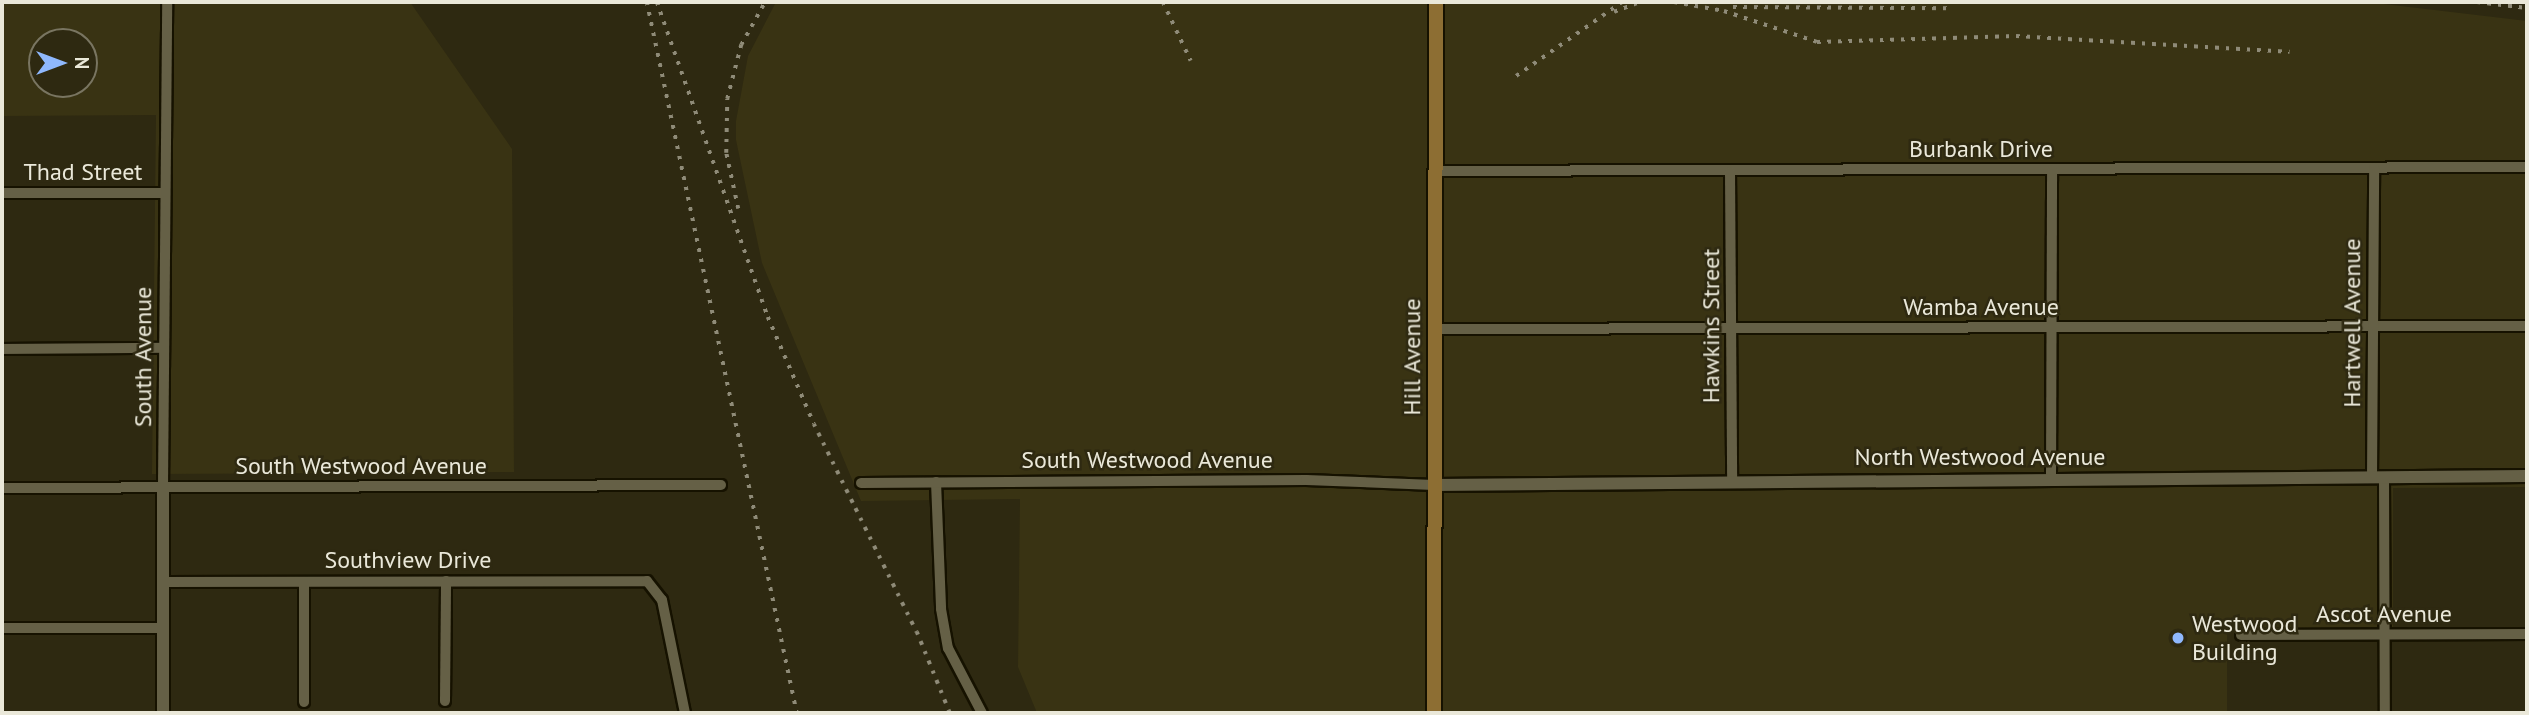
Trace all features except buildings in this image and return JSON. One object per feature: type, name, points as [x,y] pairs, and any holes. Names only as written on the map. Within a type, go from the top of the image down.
[{"type":"main road","name":"Hill Avenue","points":[[1434,713],[1436,2]]},
{"type":"street","name":"South Avenue","points":[[163,713],[167,2]]},
{"type":"street","name":"Burbank Drive","points":[[1436,171],[2527,167]]},
{"type":"street","name":"Hartwell Avenue","points":[[2374,168],[2373,326],[2385,635],[2385,713]]},
{"type":"street","points":[[2051,478],[2052,170]]},
{"type":"street","name":"Hawkins Street","points":[[1730,172],[1732,479]]},
{"type":"street","name":"Thad Street","points":[[2,194],[165,193]]},
{"type":"street","name":"Wamba Avenue","points":[[1434,329],[2527,326]]},
{"type":"street","points":[[2,349],[164,348]]},
{"type":"street","name":"North Westwood Avenue","points":[[1434,485],[1732,479],[2527,476]]},
{"type":"street","name":"South Westwood Avenue","points":[[861,483],[1306,480],[1434,485]]},
{"type":"street","points":[[936,482],[941,609],[948,648],[982,713]]},
{"type":"street","name":"South Westwood Avenue","points":[[2,488],[721,485]]},
{"type":"street","name":"Southview Drive","points":[[163,582],[640,580],[652,585],[662,600],[682,713]]},
{"type":"street","points":[[445,702],[446,581]]},
{"type":"street","points":[[304,582],[304,702]]},
{"type":"street","points":[[2,628],[163,628]]},
{"type":"street","name":"Ascot Avenue","points":[[2241,635],[2527,635]]},
{"type":"shaded area","points":[[2,2],[410,2],[512,149],[514,472],[152,474],[156,115],[2,116]]},
{"type":"shaded area","points":[[776,2],[2367,2],[2527,21],[2527,487],[2393,488],[2393,627],[2227,629],[2227,713],[1037,713],[1018,667],[1020,499],[861,501],[762,263],[736,140],[736,121],[748,56]]},
{"type":"railway","points":[[647,2],[797,713]]},
{"type":"railway","points":[[657,2],[768,317],[814,424],[917,632],[950,713]]},
{"type":"railway","points":[[738,209],[726,153],[727,99],[741,45],[765,2]]},
{"type":"railway","points":[[1163,2],[1191,61]]},
{"type":"railway","points":[[1516,76],[1622,2]]},
{"type":"railway","points":[[1614,12],[1640,2]]},
{"type":"railway","points":[[1674,2],[1724,11],[1817,42],[2016,36],[2290,52]]},
{"type":"railway","points":[[2477,2],[2527,8]]},
{"type":"railway","points":[[1733,7],[1951,8]]},
{"type":"place","name":"Westwood Building","points":[[2178,638]]}]
